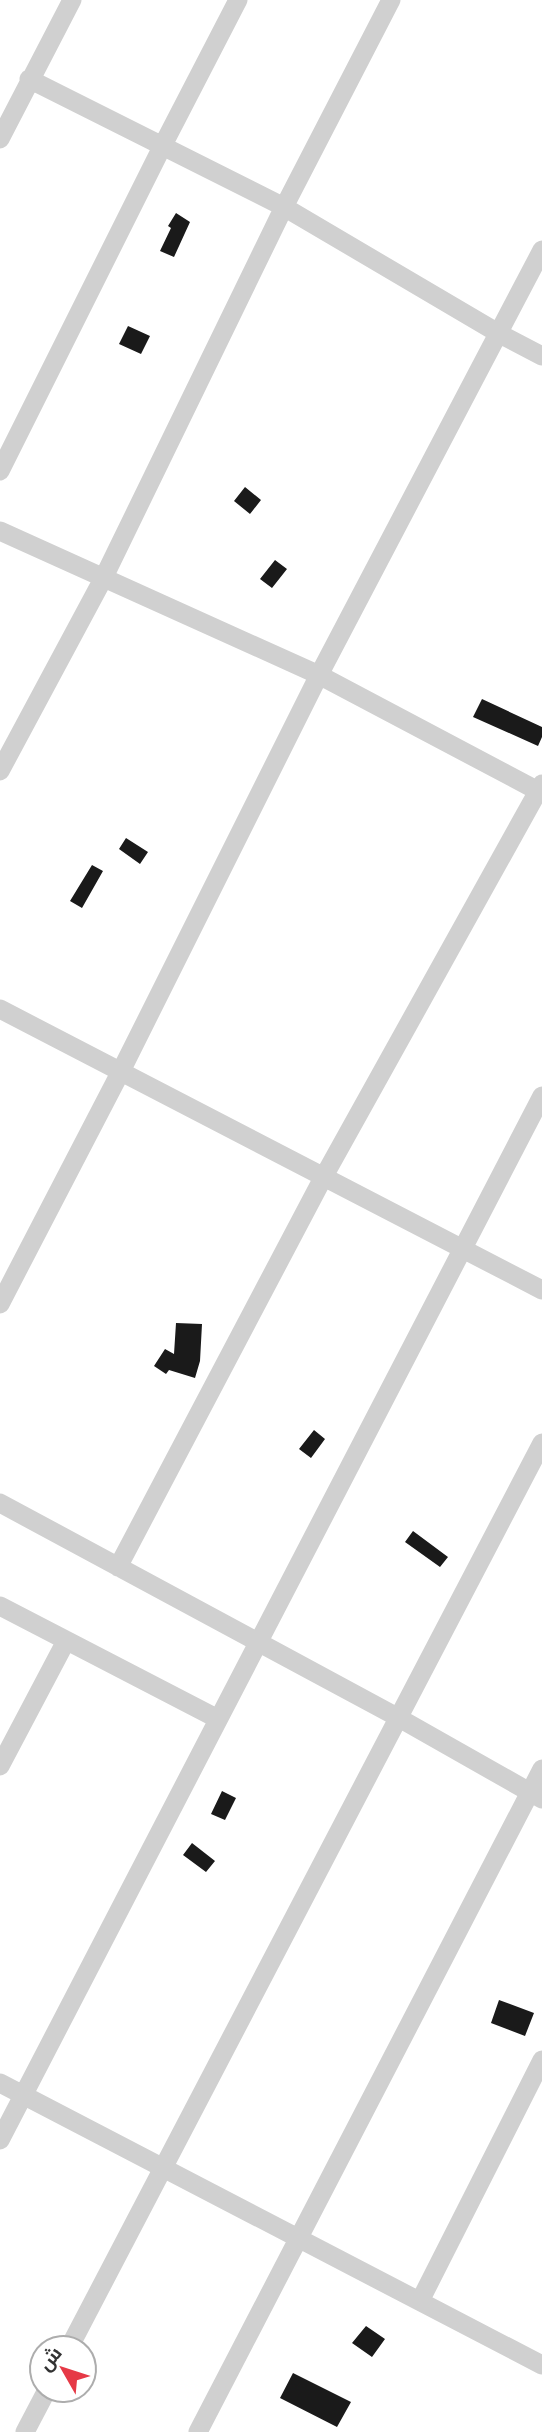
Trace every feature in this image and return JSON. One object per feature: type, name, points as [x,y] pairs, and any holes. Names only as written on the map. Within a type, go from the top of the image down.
[{"type":"street","points":[[0,139],[72,0]]},
{"type":"street","points":[[0,471],[238,0]]},
{"type":"street","points":[[0,771],[103,579],[284,207],[391,0]]},
{"type":"street","points":[[29,79],[284,207],[542,356]]},
{"type":"street","points":[[0,1304],[120,1073],[319,675],[542,250]]},
{"type":"street","points":[[0,531],[319,675],[541,789],[323,1178],[118,1567]]},
{"type":"street","points":[[0,1009],[542,1290]]},
{"type":"street","points":[[0,2140],[542,1096]]},
{"type":"street","points":[[76,2334],[542,1443]]},
{"type":"street","points":[[0,1503],[399,1718],[536,1796]]},
{"type":"street","points":[[0,1606],[218,1719]]},
{"type":"street","points":[[0,1766],[66,1641]]},
{"type":"street","points":[[198,2432],[299,2237],[536,1796],[542,1769]]},
{"type":"street","points":[[420,2301],[542,2060]]},
{"type":"street","points":[[0,2082],[542,2365]]},
{"type":"street","points":[[25,2432],[40,2404]]},
{"type":"building","points":[[176,213],[190,222],[174,257],[160,251],[171,228],[168,226]]},
{"type":"building","points":[[128,326],[150,336],[141,354],[119,344]]},
{"type":"building","points":[[245,487],[261,500],[250,514],[234,501]]},
{"type":"building","points":[[275,560],[287,569],[272,588],[260,579]]},
{"type":"building","points":[[482,699],[542,727],[538,746],[473,717]]},
{"type":"building","points":[[126,838],[148,852],[140,864],[119,849]]},
{"type":"building","points":[[92,865],[103,871],[82,908],[70,901]]},
{"type":"building","points":[[176,1323],[202,1324],[200,1361],[195,1378],[169,1370],[166,1374],[154,1366],[165,1349],[174,1354]]},
{"type":"building","points":[[314,1430],[325,1439],[311,1458],[299,1449]]},
{"type":"building","points":[[413,1531],[448,1557],[440,1567],[405,1542]]},
{"type":"building","points":[[222,1791],[236,1798],[225,1820],[211,1814]]},
{"type":"building","points":[[192,1843],[215,1861],[206,1872],[183,1855]]},
{"type":"building","points":[[499,2000],[534,2013],[525,2036],[491,2023]]},
{"type":"building","points":[[366,2326],[385,2339],[372,2357],[352,2343]]},
{"type":"building","points":[[293,2373],[351,2402],[337,2427],[280,2398]]}]
